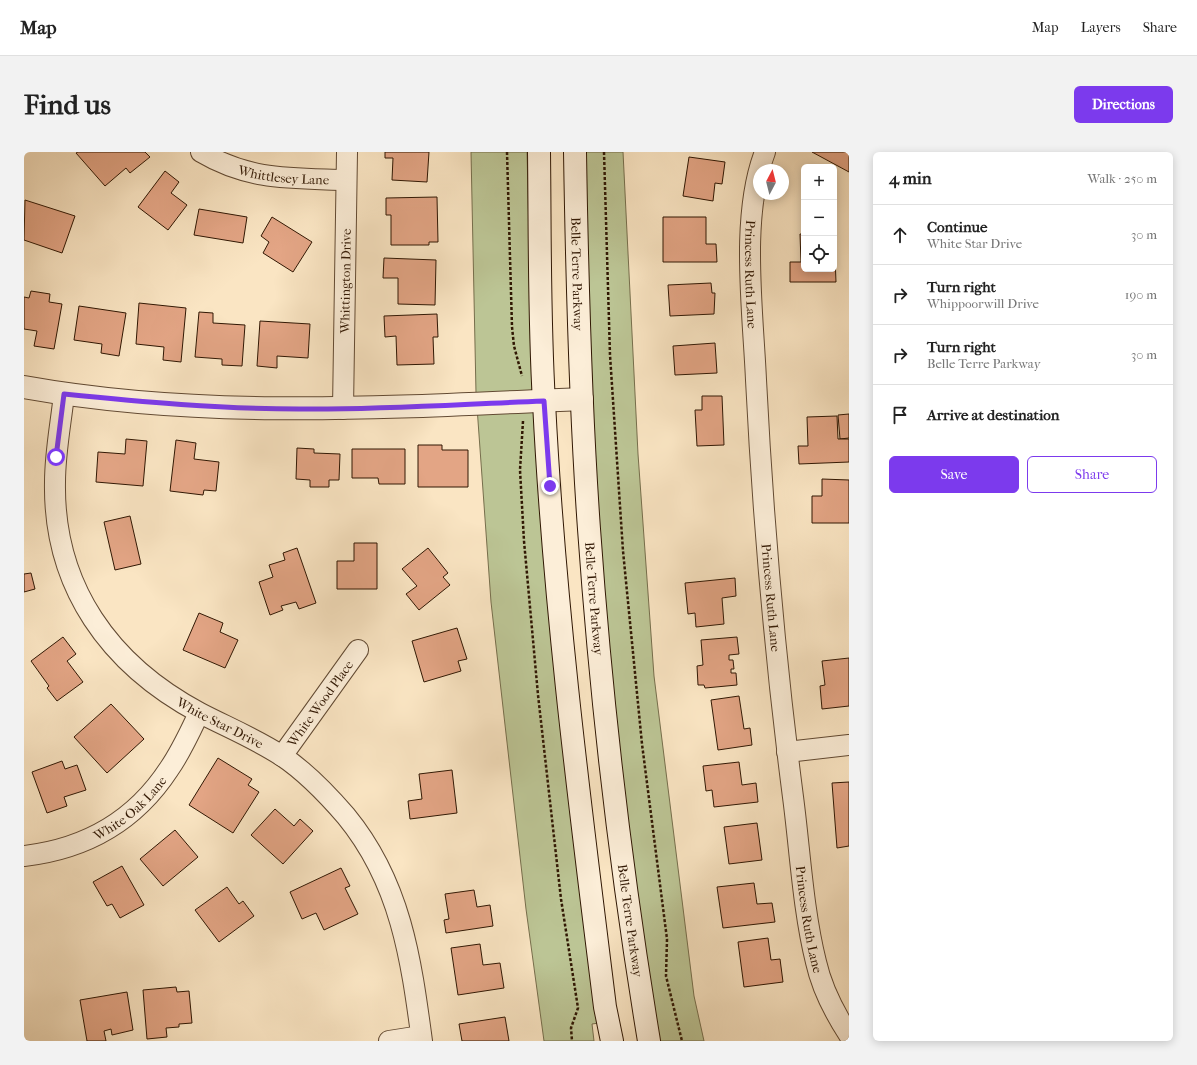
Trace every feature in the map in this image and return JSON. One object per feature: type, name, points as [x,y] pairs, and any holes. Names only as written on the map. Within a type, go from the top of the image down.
[{"type":"main road","points":[[539,152],[544,401],[556,572],[572,746],[605,1007],[612,1041]]},
{"type":"main road","name":"Belle Terre Parkway","points":[[575,152],[582,399],[589,528],[601,662],[628,893],[649,1041]]},
{"type":"main road","points":[[24,387],[64,394],[209,406],[343,409],[582,399]]},
{"type":"street","name":"Whittlesey Lane","points":[[201,152],[236,169],[261,176],[346,180]]},
{"type":"street","name":"Whittington Drive","points":[[343,409],[347,152]]},
{"type":"street","name":"Princess Ruth Lane","points":[[765,152],[756,179],[752,207],[751,276],[762,489],[787,752],[813,947],[826,992],[849,1035]]},
{"type":"street","name":"White Star Drive","points":[[64,394],[56,457],[55,502],[62,546],[75,584],[98,627],[121,656],[154,685],[200,713],[282,756],[307,776],[333,802],[358,832],[380,867],[389,886],[402,923],[421,1038]]},
{"type":"street","name":"White Wood Place","points":[[282,756],[358,650]]},
{"type":"street","name":"White Oak Lane","points":[[24,856],[52,851],[89,840],[132,811],[151,793],[169,769],[200,713]]},
{"type":"street","points":[[787,752],[849,745]]},
{"type":"street","points":[[389,1041],[421,1038]]},
{"type":"path","points":[[507,152],[512,327],[514,346],[523,380]]},
{"type":"path","points":[[604,152],[610,355],[628,614],[667,939],[666,976],[676,1010],[682,1041]]},
{"type":"path","points":[[523,420],[520,470],[524,541],[539,709],[562,899],[578,1008],[571,1028],[572,1041]]},
{"type":"green space","points":[[471,152],[527,152],[532,353],[599,1023],[592,1024],[594,1041],[544,1041],[526,909],[491,602],[476,393]]},
{"type":"green space","points":[[583,152],[623,152],[638,454],[654,676],[694,996],[704,1041],[659,1041],[636,891],[609,657],[596,486]]},
{"type":"building","points":[[145,152],[150,157],[130,173],[126,168],[105,186],[76,153]]},
{"type":"building","points":[[385,152],[429,152],[427,182],[392,180],[393,158],[385,158]]},
{"type":"building","points":[[812,152],[849,152],[849,172],[837,166],[837,164],[834,164]]},
{"type":"building","points":[[689,157],[725,162],[722,184],[715,183],[713,201],[683,196]]},
{"type":"building","points":[[165,171],[179,182],[171,193],[187,205],[168,230],[138,207]]},
{"type":"building","points":[[437,197],[438,242],[429,242],[429,245],[391,245],[391,215],[386,215],[386,198]]},
{"type":"building","points":[[25,200],[75,216],[62,253],[24,240]]},
{"type":"building","points":[[199,209],[247,217],[243,243],[194,235]]},
{"type":"building","points":[[272,217],[312,242],[293,272],[263,253],[269,242],[261,236]]},
{"type":"building","points":[[663,217],[706,217],[706,244],[716,244],[717,262],[663,262]]},
{"type":"building","points":[[800,234],[801,234],[801,262]]},
{"type":"building","points":[[384,258],[436,260],[435,305],[398,304],[398,278],[383,278]]},
{"type":"building","points":[[790,262],[801,262],[801,272],[836,272],[836,282],[790,282]]},
{"type":"building","points":[[711,283],[712,293],[715,293],[714,314],[670,316],[668,285]]},
{"type":"building","points":[[31,291],[50,294],[49,302],[62,304],[54,349],[34,346],[37,331],[24,329],[24,297],[29,298]]},
{"type":"building","points":[[139,303],[186,308],[181,362],[163,360],[164,347],[136,344]]},
{"type":"building","points":[[79,306],[126,313],[119,356],[101,353],[102,344],[74,340]]},
{"type":"building","points":[[199,312],[213,313],[213,323],[245,325],[242,366],[222,365],[222,359],[195,357]]},
{"type":"building","points":[[437,314],[438,337],[433,337],[434,364],[397,365],[396,336],[385,337],[384,316]]},
{"type":"building","points":[[260,321],[310,324],[308,358],[277,356],[277,368],[257,366]]},
{"type":"building","points":[[715,343],[717,373],[675,375],[673,346]]},
{"type":"building","points":[[702,396],[722,396],[724,445],[697,446],[695,410],[702,410]]},
{"type":"building","points":[[849,414],[849,438],[840,439],[838,415]]},
{"type":"building","points":[[837,416],[838,439],[849,439],[849,462],[799,464],[798,446],[808,446],[807,417]]},
{"type":"building","points":[[126,439],[147,441],[143,486],[96,482],[98,452],[125,454]]},
{"type":"building","points":[[176,440],[196,443],[194,459],[219,462],[216,491],[204,490],[203,495],[170,491]]},
{"type":"building","points":[[418,445],[442,445],[442,450],[468,450],[468,487],[418,487]]},
{"type":"building","points":[[297,448],[314,449],[314,453],[340,454],[339,480],[329,480],[329,487],[310,487],[310,480],[296,479]]},
{"type":"building","points":[[352,449],[405,449],[405,484],[379,484],[378,478],[352,478]]},
{"type":"building","points":[[822,479],[849,480],[849,523],[812,523],[812,496],[822,496]]},
{"type":"building","points":[[130,516],[141,564],[115,570],[104,522]]},
{"type":"building","points":[[354,543],[377,543],[377,589],[337,589],[337,561],[354,561]]},
{"type":"building","points":[[297,548],[316,603],[299,609],[296,602],[281,606],[283,610],[270,615],[259,582],[273,577],[269,565],[285,560],[283,553]]},
{"type":"building","points":[[428,548],[448,573],[443,577],[450,585],[419,610],[406,594],[417,586],[402,569]]},
{"type":"building","points":[[31,573],[35,589],[24,592],[24,574]]},
{"type":"building","points":[[735,578],[736,596],[722,598],[724,624],[696,627],[695,613],[688,614],[685,583]]},
{"type":"building","points":[[199,613],[223,623],[220,632],[238,640],[225,668],[183,650]]},
{"type":"building","points":[[457,628],[467,659],[458,661],[461,671],[424,682],[412,641]]},
{"type":"building","points":[[63,637],[76,654],[67,661],[83,682],[57,701],[47,688],[49,686],[31,661]]},
{"type":"building","points":[[737,637],[739,654],[729,655],[729,660],[733,660],[734,669],[731,669],[731,673],[736,673],[737,685],[705,688],[704,685],[698,685],[697,666],[703,665],[701,640]]},
{"type":"building","points":[[849,658],[849,706],[822,709],[820,686],[825,685],[822,661]]},
{"type":"building","points":[[739,696],[744,729],[750,728],[752,745],[718,750],[711,700]]},
{"type":"building","points":[[111,704],[144,739],[107,773],[74,737]]},
{"type":"building","points":[[218,758],[252,779],[248,785],[259,792],[233,833],[189,805]]},
{"type":"building","points":[[62,761],[65,769],[77,765],[86,790],[64,797],[67,806],[47,813],[32,772]]},
{"type":"building","points":[[739,762],[742,785],[756,783],[758,802],[714,807],[712,790],[706,791],[703,766]]},
{"type":"building","points":[[452,770],[457,813],[410,819],[408,801],[422,799],[419,774]]},
{"type":"building","points":[[849,782],[849,846],[837,848],[832,783]]},
{"type":"building","points":[[275,809],[294,826],[300,819],[313,831],[283,864],[251,835]]},
{"type":"building","points":[[757,823],[762,860],[729,864],[724,827]]},
{"type":"building","points":[[175,830],[198,857],[163,886],[140,859]]},
{"type":"building","points":[[122,866],[144,905],[120,918],[112,904],[107,906],[93,882]]},
{"type":"building","points":[[341,868],[350,886],[345,888],[358,914],[324,930],[316,913],[302,919],[290,892]]},
{"type":"building","points":[[754,883],[757,904],[772,903],[775,922],[723,928],[717,887]]},
{"type":"building","points":[[227,887],[239,904],[243,901],[254,916],[219,942],[195,910]]},
{"type":"building","points":[[474,890],[477,907],[490,905],[493,926],[446,933],[444,920],[449,919],[445,894]]},
{"type":"building","points":[[768,938],[771,960],[780,959],[783,982],[744,987],[738,942]]},
{"type":"building","points":[[480,944],[483,965],[500,963],[504,988],[458,995],[451,948]]},
{"type":"building","points":[[176,987],[177,992],[189,991],[192,1023],[179,1024],[179,1027],[166,1028],[167,1037],[147,1039],[143,990]]},
{"type":"building","points":[[127,992],[133,1030],[112,1035],[111,1029],[104,1031],[106,1041],[87,1041],[80,1000]]},
{"type":"building","points":[[505,1017],[509,1041],[462,1041],[459,1024]]},
{"type":"route","points":[[56,457],[64,394],[176,404],[298,409],[429,407],[544,401],[550,486]]}]
